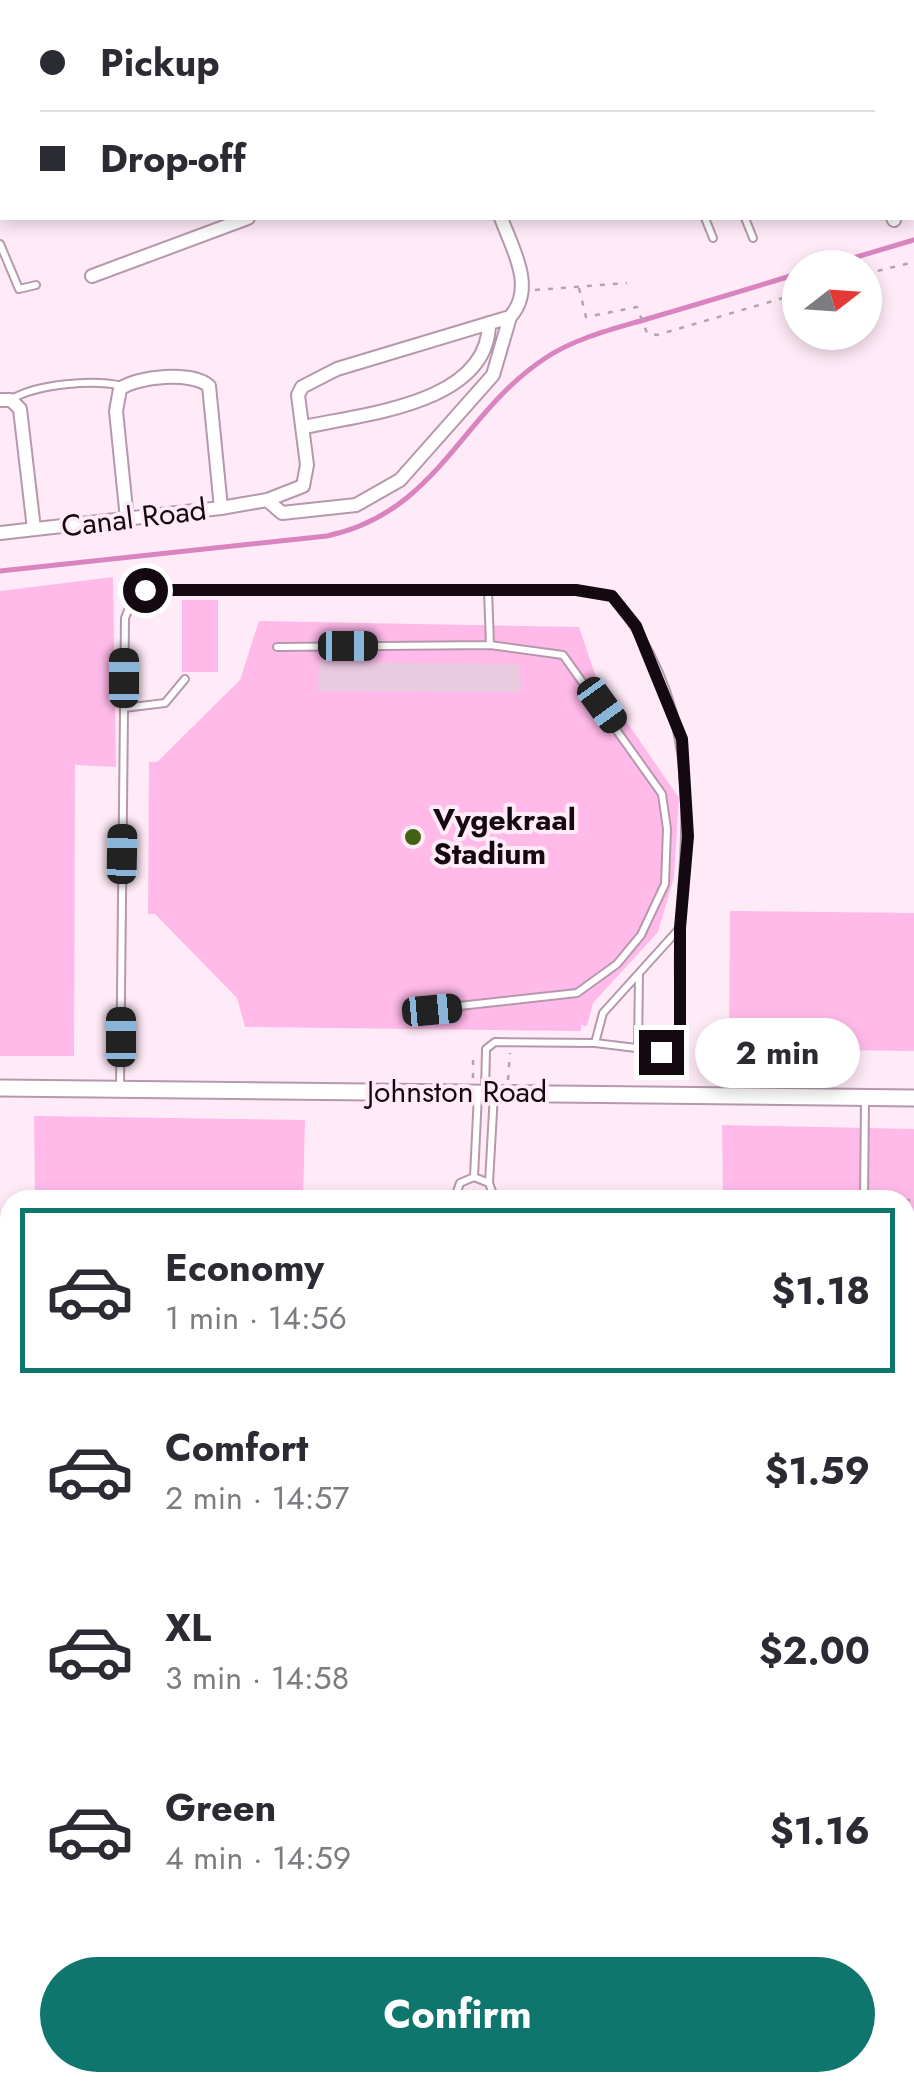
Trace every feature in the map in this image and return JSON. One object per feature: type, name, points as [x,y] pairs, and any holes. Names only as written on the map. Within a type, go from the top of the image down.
[{"type":"street","points":[[92,276],[243,220]]},
{"type":"street","points":[[503,220],[525,286],[510,317],[493,375],[391,487],[356,505],[328,510],[282,513],[267,500],[306,482],[304,427],[298,395],[311,381],[510,317]]},
{"type":"street","points":[[304,427],[393,408],[444,390],[460,379],[486,348],[489,323]]},
{"type":"street","points":[[127,518],[116,410],[122,386],[186,378],[207,384],[221,508]]},
{"type":"street","points":[[6,400],[21,414],[34,530]]},
{"type":"street","name":"Canal Road","points":[[0,534],[267,500]]},
{"type":"street","name":"Johnston Road","points":[[0,1088],[483,1089],[914,1098]]},
{"type":"lane","points":[[706,220],[712,238]]},
{"type":"lane","points":[[746,220],[753,238]]},
{"type":"lane","points":[[0,244],[19,289],[36,285]]},
{"type":"lane","points":[[6,400],[33,391],[103,383],[122,386]]},
{"type":"lane","points":[[120,1089],[126,610],[145,590],[576,590],[612,596],[636,626],[682,739],[688,836],[680,928],[680,1038],[675,1047],[661,1052],[595,1044],[496,1042],[486,1049],[474,1177]]},
{"type":"lane","points":[[488,591],[490,645]]},
{"type":"lane","points":[[277,646],[490,645],[563,654],[662,794],[667,829],[665,884],[641,934],[617,964],[577,993],[432,1010]]},
{"type":"lane","points":[[124,708],[165,703],[185,679]]},
{"type":"lane","points":[[595,1044],[603,1012],[680,928]]},
{"type":"lane","points":[[638,1049],[639,973]]},
{"type":"lane","points":[[483,1089],[491,1190]]},
{"type":"lane","points":[[864,1190],[866,1098]]},
{"type":"lane","points":[[458,1190],[460,1183],[474,1177],[489,1183]]},
{"type":"path","points":[[882,270],[914,262]]},
{"type":"path","points":[[525,286],[537,291],[627,283]]},
{"type":"path","points":[[579,288],[586,318],[640,309],[647,333],[657,335],[782,298]]},
{"type":"path","points":[[508,1082],[510,1051]]},
{"type":"path","points":[[473,1053],[483,1089]]},
{"type":"shaded area","points":[[113,577],[116,767],[75,765],[74,1056],[0,1056],[0,591]]},
{"type":"shaded area","points":[[182,600],[218,600],[218,672],[182,672]]},
{"type":"shaded area","name":"Vygekraal Stadium","points":[[259,621],[579,627],[596,677],[679,798],[674,877],[658,932],[593,1003],[587,1026],[581,1025],[581,1031],[245,1027],[237,998],[155,914],[148,914],[149,762],[157,762],[240,680]]},
{"type":"shaded area","points":[[730,911],[914,913],[914,1051],[729,1049]]},
{"type":"shaded area","points":[[34,1116],[305,1120],[303,1190],[35,1190]]},
{"type":"shaded area","points":[[722,1125],[914,1129],[914,1190],[723,1190]]},
{"type":"building","points":[[319,662],[520,664],[521,692],[318,691]]},
{"type":"waterway","points":[[880,250],[914,240]]},
{"type":"waterway","points":[[0,571],[327,536],[365,524],[423,484],[517,380],[558,350],[608,330],[782,278]]},
{"type":"place","name":"Vygekraal Stadium","points":[[413,837]]},
{"type":"route","points":[[145,590],[576,590],[612,596],[636,626],[674,710],[682,739],[688,836],[680,928],[680,1038],[675,1047],[661,1052]]}]
